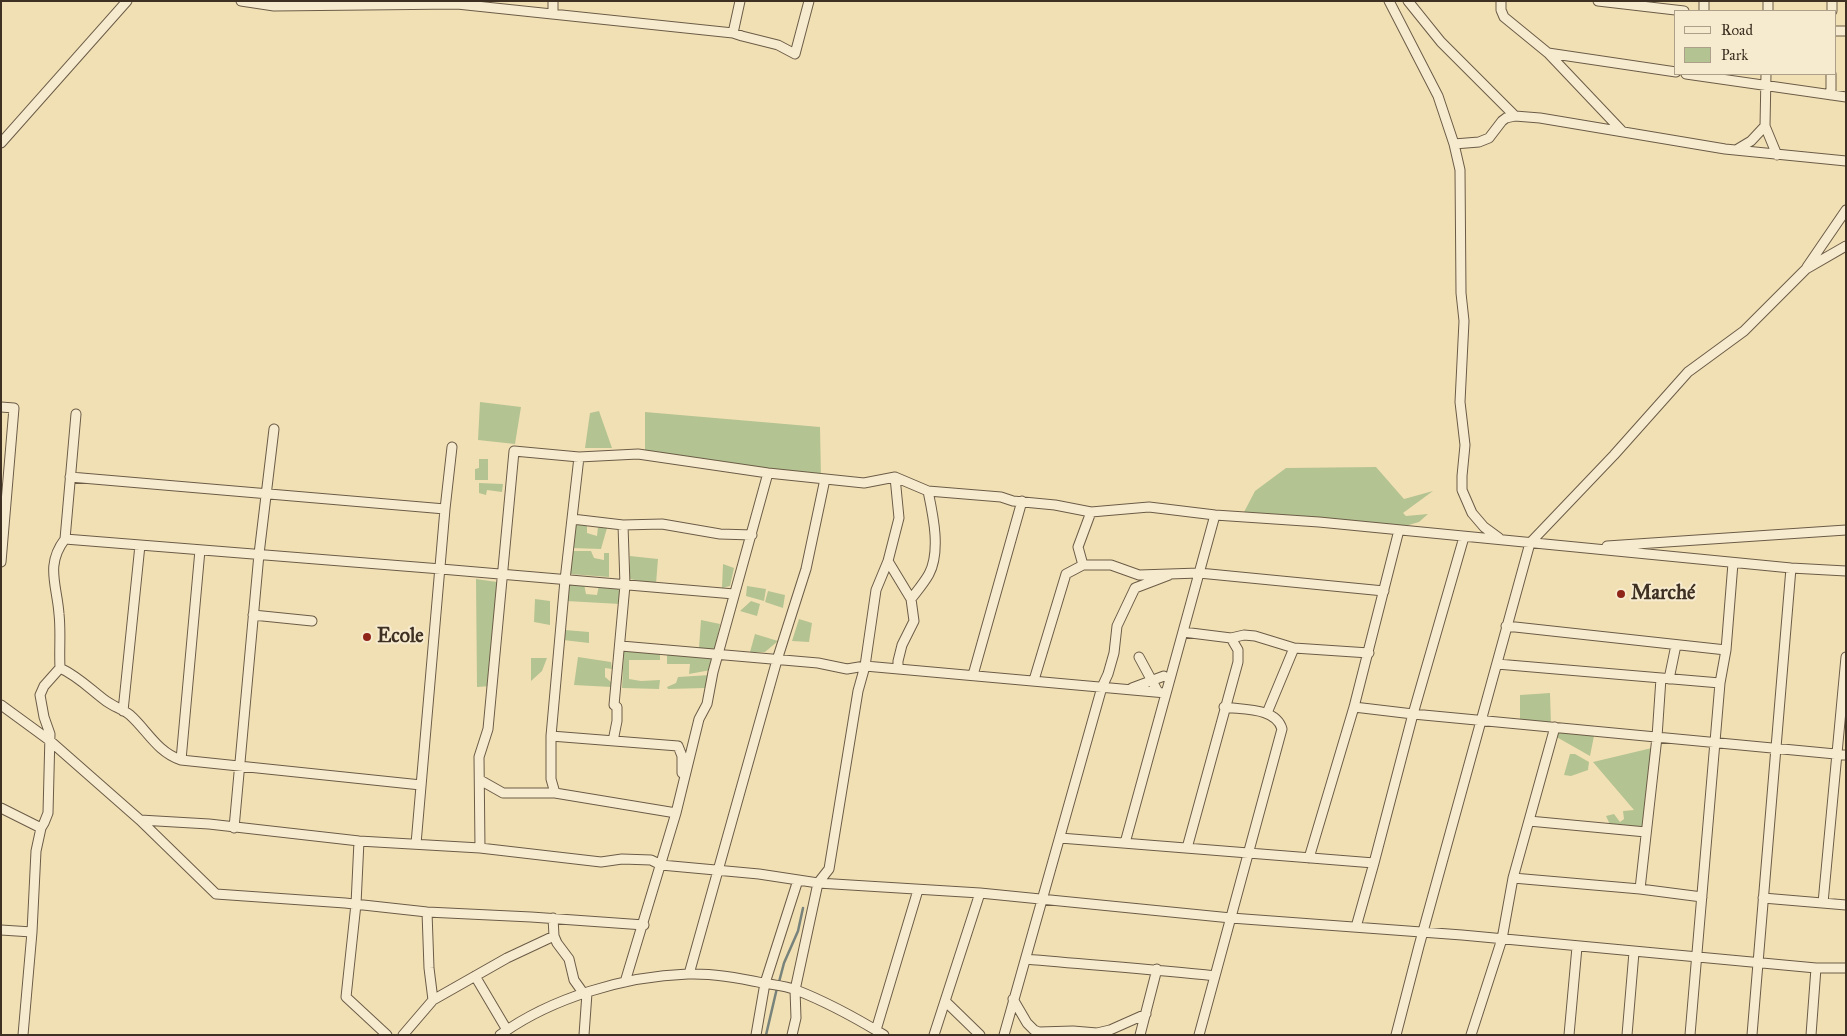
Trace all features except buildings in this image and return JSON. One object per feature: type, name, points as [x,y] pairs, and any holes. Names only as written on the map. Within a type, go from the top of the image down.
[{"type":"street","points":[[1,143],[127,1]]},
{"type":"street","points":[[241,1],[274,6],[492,4],[553,13],[733,32],[778,45],[795,54],[809,1]]},
{"type":"street","points":[[553,1],[553,13]]},
{"type":"street","points":[[733,32],[740,1]]},
{"type":"street","points":[[1389,1],[1438,96],[1454,144],[1460,170],[1461,293],[1464,321],[1460,402],[1465,445],[1462,490],[1472,512],[1484,528],[1503,540]]},
{"type":"street","points":[[1408,1],[1441,42],[1515,116]]},
{"type":"street","points":[[1598,1],[1645,4],[1678,10]]},
{"type":"street","points":[[1499,2],[1504,17],[1548,53],[1622,131]]},
{"type":"street","points":[[1548,53],[1674,72]]},
{"type":"street","points":[[1693,75],[1846,97]]},
{"type":"street","points":[[1766,75],[1765,126],[1777,155]]},
{"type":"street","points":[[1831,75],[1831,95]]},
{"type":"street","points":[[1454,144],[1479,142],[1489,138],[1502,121],[1515,116],[1540,118],[1736,150],[1846,161]]},
{"type":"street","points":[[1736,150],[1751,142],[1765,126]]},
{"type":"street","points":[[1396,1035],[1422,933],[1530,543],[1614,455],[1688,372],[1744,331],[1806,269],[1846,210]]},
{"type":"street","points":[[1806,269],[1846,246]]},
{"type":"street","points":[[1,407],[14,408],[1,562]]},
{"type":"street","points":[[22,1035],[32,932],[36,851],[40,828],[48,813],[50,732],[44,717],[40,695],[44,686],[60,668],[59,613],[54,589],[54,569],[57,551],[65,539],[76,414]]},
{"type":"street","points":[[234,828],[259,554],[274,429]]},
{"type":"street","points":[[416,844],[452,447]]},
{"type":"street","points":[[480,848],[479,757],[488,729],[504,575],[514,452],[579,457],[638,454],[768,473],[864,483],[895,477],[928,491],[1001,497],[1091,512],[1149,507],[1215,515],[1319,522],[1733,563],[1846,571]]},
{"type":"street","points":[[555,793],[551,779],[551,736],[565,580],[579,457]]},
{"type":"street","points":[[626,982],[676,813],[699,720],[707,704],[713,672],[768,473]]},
{"type":"street","points":[[70,476],[445,509]]},
{"type":"street","points":[[792,1035],[796,1018],[795,990],[818,883],[830,869],[858,691],[865,666],[876,590],[888,561],[899,518],[895,477]]},
{"type":"street","points":[[689,974],[777,660],[806,569],[825,479]]},
{"type":"street","points":[[910,600],[930,573],[934,554],[935,524],[928,491]]},
{"type":"street","points":[[973,675],[1022,501]]},
{"type":"street","points":[[1083,565],[1078,547],[1091,512]]},
{"type":"street","points":[[1125,844],[1162,692],[1183,632],[1215,515]]},
{"type":"street","points":[[572,519],[623,525],[662,524],[720,534],[752,535]]},
{"type":"street","points":[[613,741],[617,721],[617,707],[614,705],[625,584],[623,525]]},
{"type":"street","points":[[1309,858],[1369,653],[1399,530]]},
{"type":"street","points":[[1579,548],[1846,530]]},
{"type":"street","points":[[1356,927],[1413,714],[1464,536]]},
{"type":"street","points":[[65,539],[441,568],[734,594]]},
{"type":"street","points":[[123,711],[140,545]]},
{"type":"street","points":[[181,760],[200,550]]},
{"type":"street","points":[[888,561],[910,600],[914,621],[902,645],[898,669]]},
{"type":"street","points":[[1690,1035],[1720,683],[1726,650],[1733,563]]},
{"type":"street","points":[[1034,680],[1066,574],[1083,565],[1111,565],[1138,575],[1199,573],[1384,591]]},
{"type":"street","points":[[1752,1035],[1791,568]]},
{"type":"street","points":[[1004,1035],[1102,687],[1114,653],[1117,626],[1135,588],[1169,575]]},
{"type":"street","points":[[254,615],[312,621]]},
{"type":"street","points":[[1506,626],[1726,650]]},
{"type":"street","points":[[1183,632],[1231,638],[1244,635],[1255,636],[1294,648],[1369,653]]},
{"type":"street","points":[[1186,848],[1238,662],[1238,650],[1231,638]]},
{"type":"street","points":[[1640,889],[1665,678],[1676,645]]},
{"type":"street","points":[[620,646],[818,663],[847,669],[865,666],[1162,692]]},
{"type":"street","points":[[1267,713],[1294,648]]},
{"type":"street","points":[[1139,657],[1151,681],[1162,692]]},
{"type":"street","points":[[1823,903],[1841,755],[1846,657]]},
{"type":"street","points":[[1497,664],[1720,683]]},
{"type":"street","points":[[60,668],[74,676],[107,702],[129,714],[163,751],[181,760],[421,785]]},
{"type":"street","points":[[1130,689],[1164,676]]},
{"type":"street","points":[[1,705],[49,740],[140,820],[216,894],[356,904],[426,912],[553,918],[644,925]]},
{"type":"street","points":[[1199,1035],[1282,729],[1276,719],[1267,713],[1224,707]]},
{"type":"street","points":[[1354,707],[1841,755]]},
{"type":"street","points":[[1471,1035],[1502,939],[1514,878],[1555,728]]},
{"type":"street","points":[[551,736],[678,746],[682,756],[682,789]]},
{"type":"street","points":[[480,780],[503,793],[555,793],[676,813]]},
{"type":"street","points":[[1,808],[40,828]]},
{"type":"street","points":[[140,820],[209,824],[359,841],[480,848],[601,862],[651,860],[661,864],[758,874],[818,883],[980,893],[1231,918],[1502,939],[1816,968],[1846,968]]},
{"type":"street","points":[[1529,820],[1646,832]]},
{"type":"street","points":[[1060,838],[1374,864]]},
{"type":"street","points":[[359,841],[356,904],[346,997],[387,1035]]},
{"type":"street","points":[[1514,878],[1640,889],[1702,897]]},
{"type":"street","points":[[756,1035],[765,984],[798,880]]},
{"type":"street","points":[[872,1030],[918,890]]},
{"type":"street","points":[[934,1035],[980,893]]},
{"type":"street","points":[[1763,898],[1846,905]]},
{"type":"street","points":[[426,912],[433,1000]]},
{"type":"street","points":[[553,918],[554,936],[557,943],[569,959],[574,980],[586,994],[584,1035]]},
{"type":"street","points":[[1,930],[32,932]]},
{"type":"street","points":[[403,1035],[433,1000],[507,958],[554,936]]},
{"type":"street","points":[[1569,1035],[1577,947]]},
{"type":"street","points":[[1627,1035],[1634,952]]},
{"type":"street","points":[[1026,959],[1094,966],[1157,969],[1215,976]]},
{"type":"street","points":[[1811,1035],[1816,968]]},
{"type":"street","points":[[1140,1035],[1157,969]]},
{"type":"street","points":[[475,976],[504,1032],[539,1011],[574,996],[626,982],[689,974],[746,980],[795,990],[855,1017],[872,1030],[884,1035]]},
{"type":"street","points":[[1013,999],[1026,1023],[1037,1033],[1067,1031],[1097,1033],[1116,1028],[1146,1014]]},
{"type":"street","points":[[945,1001],[980,1035]]},
{"type":"green space","points":[[480,402],[521,407],[515,444],[478,440]]},
{"type":"green space","points":[[599,411],[612,448],[585,448],[590,413]]},
{"type":"green space","points":[[645,412],[820,427],[821,478],[645,454]]},
{"type":"green space","points":[[479,459],[488,459],[488,480],[475,480],[475,469],[479,468]]},
{"type":"green space","points":[[1376,467],[1404,499],[1433,491],[1403,513],[1406,516],[1428,514],[1419,522],[1402,527],[1243,514],[1255,491],[1286,468]]},
{"type":"green space","points":[[479,483],[503,484],[502,492],[487,490],[486,495],[479,493]]},
{"type":"green space","points":[[574,524],[587,525],[587,533],[597,536],[598,527],[607,528],[601,549],[571,548]]},
{"type":"green space","points":[[571,551],[591,551],[594,558],[604,560],[604,553],[609,553],[609,577],[569,574]]},
{"type":"green space","points":[[630,556],[658,559],[656,584],[630,579]]},
{"type":"green space","points":[[723,564],[734,568],[730,586],[722,588]]},
{"type":"green space","points":[[476,579],[497,582],[491,686],[477,687]]},
{"type":"green space","points":[[584,584],[586,594],[597,595],[599,585],[621,588],[620,604],[566,601],[568,585]]},
{"type":"green space","points":[[747,586],[766,589],[764,601],[746,596]]},
{"type":"green space","points":[[768,591],[785,595],[783,608],[765,602]]},
{"type":"green space","points":[[535,599],[550,601],[550,625],[534,622]]},
{"type":"green space","points":[[751,601],[760,604],[757,616],[740,611]]},
{"type":"green space","points":[[799,619],[812,623],[809,642],[792,641]]},
{"type":"green space","points":[[701,620],[720,624],[715,650],[699,648]]},
{"type":"green space","points":[[565,630],[589,632],[589,643],[563,640]]},
{"type":"green space","points":[[755,634],[778,641],[765,652],[750,652]]},
{"type":"green space","points":[[624,649],[660,653],[660,660],[629,660],[629,679],[641,681],[660,680],[659,689],[622,688]]},
{"type":"green space","points":[[667,653],[714,657],[711,670],[689,674],[690,664],[667,664]]},
{"type":"green space","points":[[578,657],[611,662],[612,669],[605,668],[605,677],[611,682],[611,687],[574,685]]},
{"type":"green space","points":[[531,658],[547,658],[542,671],[531,681]]},
{"type":"green space","points":[[710,675],[705,688],[668,689],[667,687],[676,683],[678,677]]},
{"type":"green space","points":[[1550,693],[1551,726],[1520,722],[1520,695]]},
{"type":"green space","points":[[1555,727],[1595,731],[1590,756],[1553,735]]},
{"type":"green space","points":[[1656,747],[1646,832],[1612,829],[1606,816],[1614,814],[1620,822],[1624,819],[1623,811],[1634,810],[1593,762]]},
{"type":"green space","points":[[1570,754],[1575,754],[1589,762],[1588,770],[1571,776],[1564,775]]},
{"type":"waterway","points":[[779,982],[784,963],[798,931],[803,908]]},
{"type":"waterway","points":[[766,1035],[777,988]]},
{"type":"place","name":"Marché","points":[[1621,594]]},
{"type":"place","name":"Ecole","points":[[367,637]]}]
